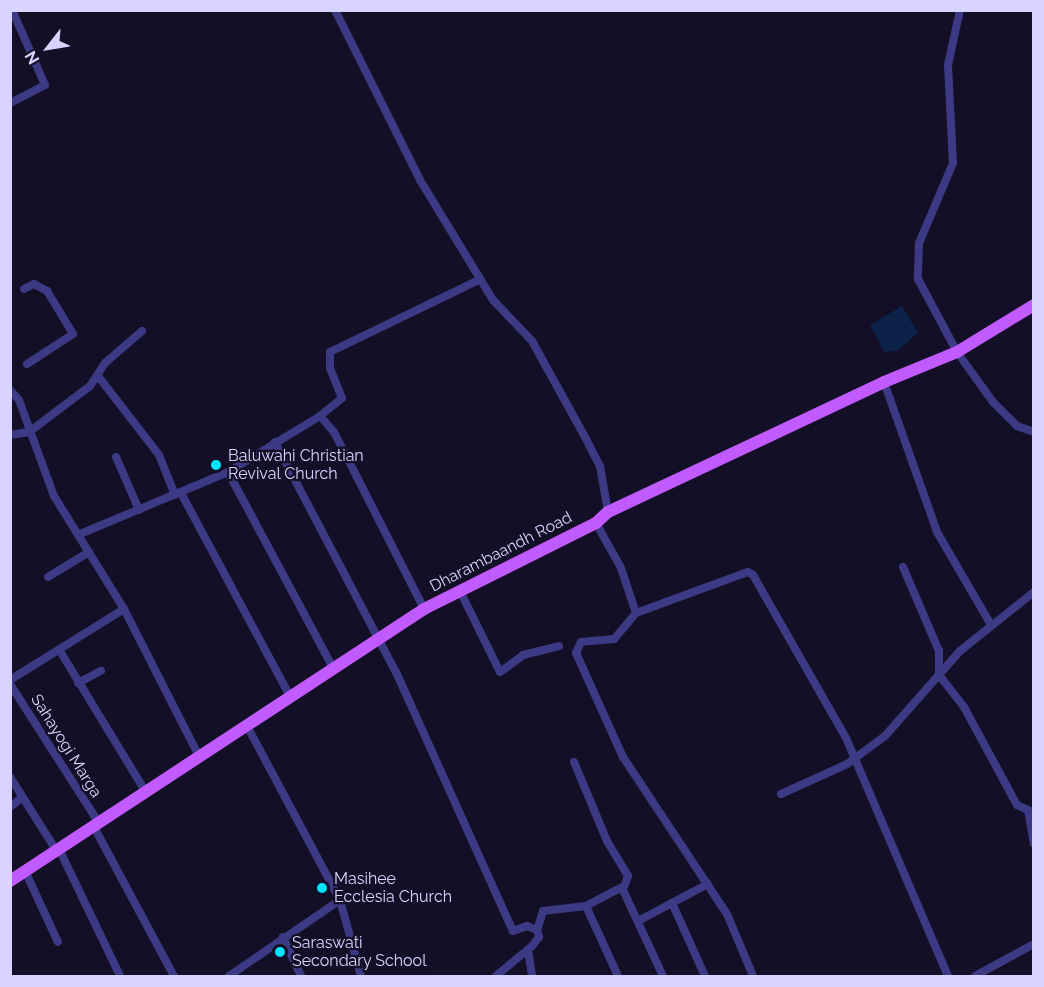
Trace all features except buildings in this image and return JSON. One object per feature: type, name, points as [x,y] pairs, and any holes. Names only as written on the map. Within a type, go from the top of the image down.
[{"type":"main road","name":"Dharambaandh Road","points":[[10,881],[96,825],[245,722],[374,638],[424,609],[596,523],[608,512],[884,382],[957,352],[1034,305]]},
{"type":"street","points":[[10,103],[45,85],[12,10]]},
{"type":"street","points":[[335,10],[420,180],[479,280],[532,341],[600,466],[608,512]]},
{"type":"street","points":[[960,10],[948,65],[953,163],[930,211],[918,267],[925,298],[957,352],[993,402],[1017,426],[1034,432]]},
{"type":"street","points":[[80,534],[228,472],[320,416],[342,398],[330,368],[330,352],[479,280]]},
{"type":"street","points":[[24,289],[34,284],[48,291],[73,334],[27,364]]},
{"type":"street","points":[[10,435],[29,432],[98,375],[125,342],[142,331]]},
{"type":"street","points":[[98,375],[159,455],[178,494],[289,694]]},
{"type":"street","points":[[884,382],[937,532],[990,623]]},
{"type":"street","points":[[10,390],[29,432],[44,475],[124,609],[198,754]]},
{"type":"street","points":[[320,416],[334,432],[424,609]]},
{"type":"street","points":[[274,442],[374,638],[396,672],[513,931],[527,926],[537,930]]},
{"type":"street","points":[[116,457],[139,510]]},
{"type":"street","points":[[228,472],[332,666]]},
{"type":"street","points":[[596,523],[621,568],[636,613]]},
{"type":"street","points":[[48,577],[89,552]]},
{"type":"street","points":[[903,567],[939,651],[939,675],[964,707],[1017,805],[1028,810],[1034,843]]},
{"type":"street","points":[[753,976],[708,884],[623,757],[576,653],[581,642],[614,639],[636,613],[748,572],[753,575],[795,644],[853,760],[948,976]]},
{"type":"street","points":[[460,591],[500,672],[523,655],[559,646]]},
{"type":"street","points":[[781,794],[853,760],[885,736],[939,675],[990,623],[1034,592]]},
{"type":"street","points":[[10,682],[124,609]]},
{"type":"street","points":[[60,651],[145,791]]},
{"type":"street","points":[[78,683],[101,671]]},
{"type":"street","name":"Sahayogi Marga","points":[[10,682],[96,825],[174,976]]},
{"type":"street","points":[[245,722],[340,900],[361,976]]},
{"type":"street","points":[[496,976],[528,950],[539,937],[537,930],[543,911],[586,906],[624,886],[628,876],[607,841],[574,762]]},
{"type":"street","points":[[10,777],[58,849],[120,976]]},
{"type":"street","points":[[10,807],[23,797]]},
{"type":"street","points":[[25,871],[58,942]]},
{"type":"street","points":[[638,921],[708,884]]},
{"type":"street","points":[[624,886],[663,976]]},
{"type":"street","points":[[235,975],[283,937],[340,900]]},
{"type":"street","points":[[672,903],[705,976]]},
{"type":"street","points":[[586,906],[618,976]]},
{"type":"street","points":[[283,937],[301,976]]},
{"type":"street","points":[[975,976],[1034,944]]},
{"type":"street","points":[[528,950],[532,976]]},
{"type":"water","points":[[902,306],[918,333],[897,351],[884,352],[870,325]]},
{"type":"place","name":"Baluwahi Christian Revival Church","points":[[216,465]]},
{"type":"place","name":"Masihee Ecclesia Church","points":[[322,888]]},
{"type":"place","name":"Saraswati Secondary School","points":[[280,952]]}]
